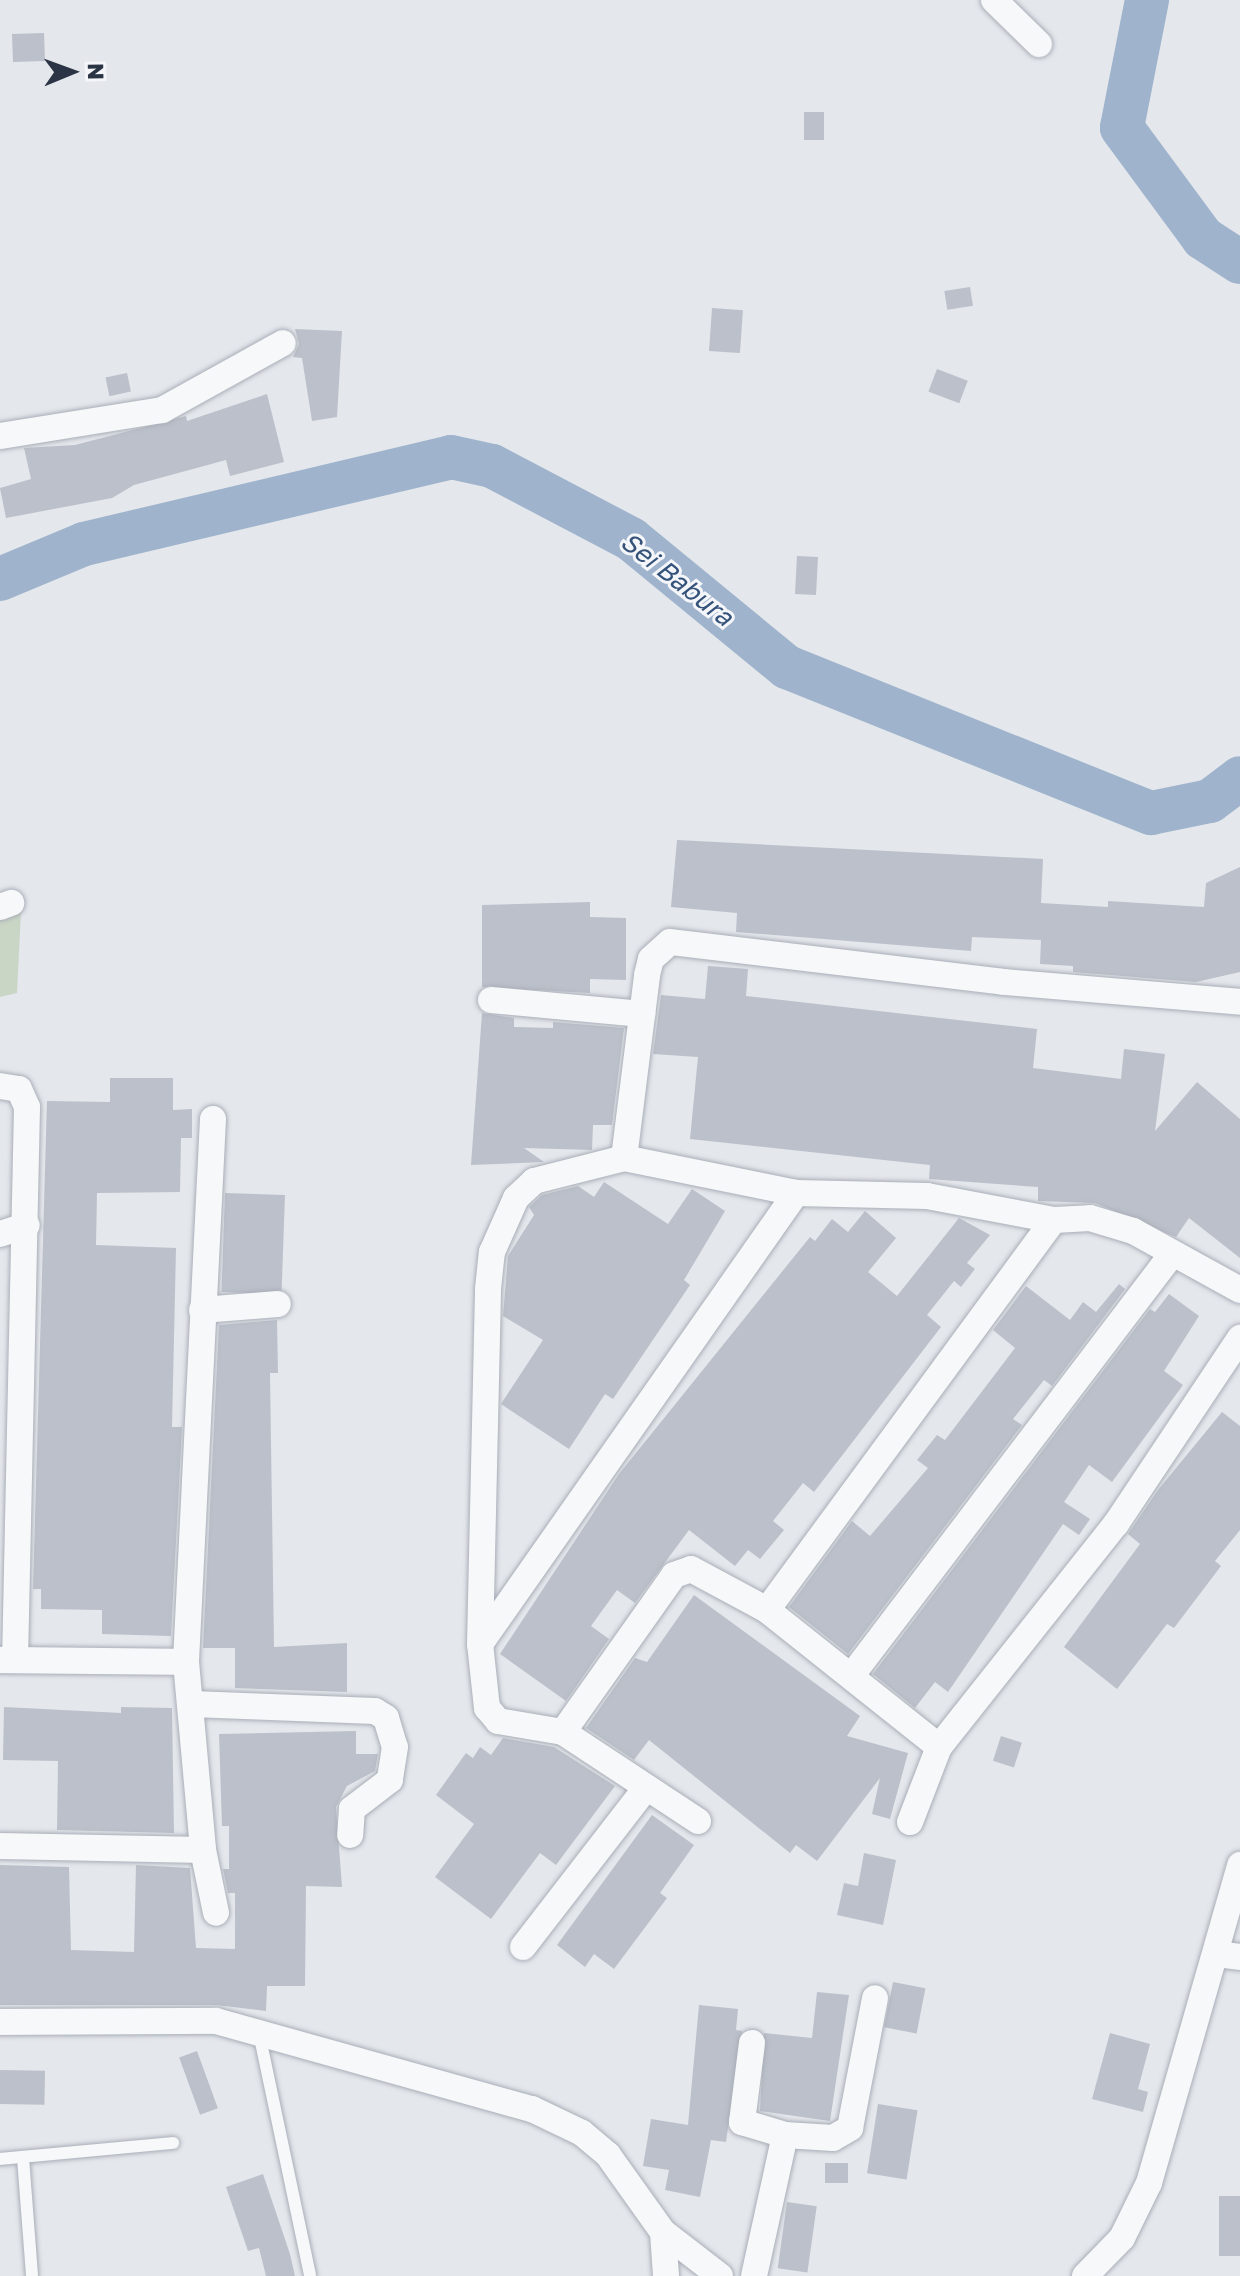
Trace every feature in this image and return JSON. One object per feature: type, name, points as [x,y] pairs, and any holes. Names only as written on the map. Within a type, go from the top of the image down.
[{"type":"street","points":[[994,0],[1039,44]]},
{"type":"street","points":[[0,436],[162,410],[283,343]]},
{"type":"street","points":[[624,1158],[651,959],[670,942],[686,941],[1004,982],[1240,1002]]},
{"type":"street","points":[[491,1000],[642,1014]]},
{"type":"street","points":[[0,1086],[19,1089],[27,1107],[27,1225],[8,1660],[186,1662]]},
{"type":"street","points":[[213,1119],[186,1662],[203,1850],[216,1913]]},
{"type":"street","points":[[698,1821],[645,1789],[563,1732],[492,1716],[481,1686],[492,1252],[502,1220],[534,1181],[624,1158],[796,1193],[927,1196],[1054,1220],[1104,1222],[1240,1290]]},
{"type":"street","points":[[480,1644],[796,1193]]},
{"type":"street","points":[[767,1610],[1054,1220]]},
{"type":"street","points":[[0,1234],[27,1225]]},
{"type":"street","points":[[852,1675],[1172,1254]]},
{"type":"street","points":[[202,1310],[278,1304]]},
{"type":"street","points":[[910,1822],[939,1747],[1116,1524],[1240,1338]]},
{"type":"street","points":[[563,1732],[681,1571],[700,1570],[767,1610],[939,1747]]},
{"type":"street","points":[[192,1704],[375,1711],[386,1718],[395,1747],[390,1780],[352,1809],[350,1835]]},
{"type":"street","points":[[523,1947],[645,1789]]},
{"type":"street","points":[[0,1846],[203,1850]]},
{"type":"street","points":[[1085,2276],[1122,2238],[1149,2183],[1228,1955],[1240,1865]]},
{"type":"street","points":[[752,2043],[742,2122],[785,2135],[846,2136],[875,1998]]},
{"type":"street","points":[[0,2022],[216,2021],[259,2030],[532,2109],[582,2133],[628,2178],[663,2232],[720,2276]]},
{"type":"street","points":[[754,2276],[785,2135]]},
{"type":"street","points":[[663,2232],[666,2276]]},
{"type":"lane","points":[[259,2030],[310,2276]]},
{"type":"lane","points":[[0,2159],[173,2143]]},
{"type":"lane","points":[[23,2158],[32,2276]]},
{"type":"green space","points":[[21,911],[17,993],[0,997],[0,917]]},
{"type":"building","points":[[44,33],[45,61],[13,62],[12,34]]},
{"type":"building","points":[[804,112],[824,112],[824,140],[804,140]]},
{"type":"building","points":[[970,287],[973,306],[947,310],[944,291]]},
{"type":"building","points":[[712,308],[743,310],[740,353],[709,351]]},
{"type":"building","points":[[295,329],[342,331],[337,417],[312,421],[302,358],[293,357],[299,344]]},
{"type":"building","points":[[937,369],[968,381],[959,403],[928,391]]},
{"type":"building","points":[[127,373],[131,392],[109,396],[105,378]]},
{"type":"building","points":[[267,394],[284,462],[230,476],[226,460],[134,485],[112,498],[6,518],[0,488],[31,479],[24,448],[75,445],[186,416],[187,421]]},
{"type":"building","points":[[797,556],[818,557],[816,595],[795,594]]},
{"type":"building","points":[[677,840],[1043,859],[1041,903],[1108,907],[1108,901],[1204,907],[1206,883],[1240,867],[1240,972],[1196,982],[1073,972],[1073,966],[1040,964],[1041,940],[972,937],[971,951],[736,932],[737,913],[671,907]]},
{"type":"building","points":[[590,902],[590,917],[626,918],[626,980],[590,979],[590,993],[482,987],[482,905]]},
{"type":"building","points":[[708,966],[748,969],[746,996],[1037,1029],[1033,1068],[1121,1079],[1124,1049],[1165,1054],[1155,1131],[1197,1082],[1240,1119],[1240,1258],[1189,1218],[1176,1237],[1095,1203],[1038,1201],[1038,1187],[929,1179],[930,1165],[690,1139],[698,1057],[653,1054],[661,995],[705,999]]},
{"type":"building","points":[[482,1013],[514,1018],[514,1027],[553,1028],[553,1022],[624,1028],[612,1125],[593,1125],[592,1150],[524,1148],[544,1162],[471,1165]]},
{"type":"building","points":[[110,1078],[173,1078],[173,1110],[192,1109],[192,1138],[181,1138],[180,1192],[97,1193],[96,1245],[176,1248],[172,1427],[182,1427],[171,1636],[102,1634],[102,1610],[41,1609],[41,1589],[33,1589],[47,1101],[110,1102]]},
{"type":"building","points":[[604,1182],[668,1224],[692,1189],[725,1211],[684,1280],[690,1285],[613,1399],[605,1394],[569,1449],[501,1404],[543,1340],[503,1316],[508,1256],[534,1215],[529,1207],[542,1195],[578,1186],[594,1197]]},
{"type":"building","points":[[225,1193],[285,1195],[282,1294],[222,1292]]},
{"type":"building","points":[[865,1211],[896,1238],[868,1272],[897,1296],[959,1218],[990,1235],[967,1263],[975,1269],[961,1287],[954,1281],[927,1315],[941,1327],[814,1492],[803,1483],[773,1521],[784,1530],[760,1559],[748,1550],[735,1566],[689,1530],[635,1603],[617,1590],[591,1626],[609,1639],[566,1701],[500,1654],[619,1474],[810,1237],[815,1241],[832,1219],[848,1232]]},
{"type":"building","points":[[1119,1284],[1125,1289],[1052,1386],[1044,1380],[1013,1419],[1022,1425],[848,1654],[789,1607],[852,1521],[870,1536],[928,1468],[917,1460],[937,1435],[945,1440],[1015,1348],[993,1330],[1026,1286],[1070,1320],[1083,1302],[1096,1312]]},
{"type":"building","points":[[1169,1294],[1199,1316],[1164,1371],[1183,1385],[1112,1482],[1089,1465],[1064,1502],[1090,1519],[1079,1535],[1063,1524],[948,1692],[935,1682],[915,1708],[873,1674],[1150,1309],[1155,1312]]},
{"type":"building","points":[[277,1320],[278,1373],[270,1373],[274,1647],[347,1643],[347,1692],[235,1688],[235,1648],[203,1648],[219,1325]]},
{"type":"building","points":[[1222,1412],[1240,1426],[1240,1530],[1215,1561],[1221,1566],[1174,1628],[1167,1624],[1117,1689],[1064,1647],[1140,1544],[1128,1534],[1158,1490]]},
{"type":"building","points":[[694,1595],[860,1716],[847,1736],[908,1753],[890,1819],[872,1814],[880,1778],[817,1861],[796,1845],[790,1853],[649,1740],[634,1760],[586,1728],[635,1658],[647,1662]]},
{"type":"building","points":[[4,1707],[121,1713],[121,1707],[172,1708],[174,1833],[57,1830],[58,1761],[3,1760]]},
{"type":"building","points":[[356,1731],[356,1754],[378,1754],[375,1771],[347,1786],[336,1807],[342,1887],[306,1886],[305,1986],[267,1986],[266,2011],[216,2005],[0,2005],[0,1865],[69,1867],[71,1950],[134,1952],[136,1865],[190,1868],[196,1948],[235,1949],[235,1893],[228,1893],[223,1869],[229,1869],[229,1826],[222,1826],[219,1734]]},
{"type":"building","points":[[1001,1736],[1022,1743],[1014,1768],[993,1761]]},
{"type":"building","points":[[503,1738],[554,1747],[615,1786],[556,1865],[540,1853],[491,1919],[435,1877],[474,1824],[436,1795],[466,1753],[473,1758],[480,1747],[491,1755]]},
{"type":"building","points":[[652,1815],[694,1845],[660,1893],[667,1898],[614,1969],[594,1954],[585,1967],[557,1945]]},
{"type":"building","points":[[864,1853],[896,1860],[883,1925],[837,1915],[844,1883],[858,1886]]},
{"type":"building","points":[[893,1982],[925,1988],[917,2033],[884,2027]]},
{"type":"building","points":[[817,1992],[849,1995],[830,2121],[760,2111],[764,2033],[812,2038]]},
{"type":"building","points":[[699,2005],[738,2009],[736,2030],[742,2031],[726,2142],[711,2140],[700,2197],[665,2190],[669,2170],[643,2166],[651,2119],[688,2125]]},
{"type":"building","points":[[1110,2033],[1150,2044],[1138,2089],[1148,2092],[1143,2112],[1092,2099]]},
{"type":"building","points":[[197,2051],[218,2108],[200,2115],[179,2057]]},
{"type":"building","points":[[0,2070],[45,2071],[44,2105],[0,2104]]},
{"type":"building","points":[[878,2104],[918,2110],[907,2179],[867,2173]]},
{"type":"building","points":[[825,2163],[848,2163],[848,2183],[825,2183]]},
{"type":"building","points":[[263,2174],[295,2276],[266,2276],[259,2248],[248,2251],[226,2187]]},
{"type":"building","points":[[1219,2196],[1240,2196],[1240,2256],[1219,2256]]},
{"type":"building","points":[[787,2202],[817,2206],[807,2273],[778,2268]]},
{"type":"waterway","name":"Sei Babura","points":[[1147,0],[1122,128],[1203,238],[1240,262]]},
{"type":"waterway","name":"Sei Babura","points":[[0,579],[84,544],[451,457],[492,466],[631,539],[787,667],[1151,813],[1210,801],[1240,778]]}]
